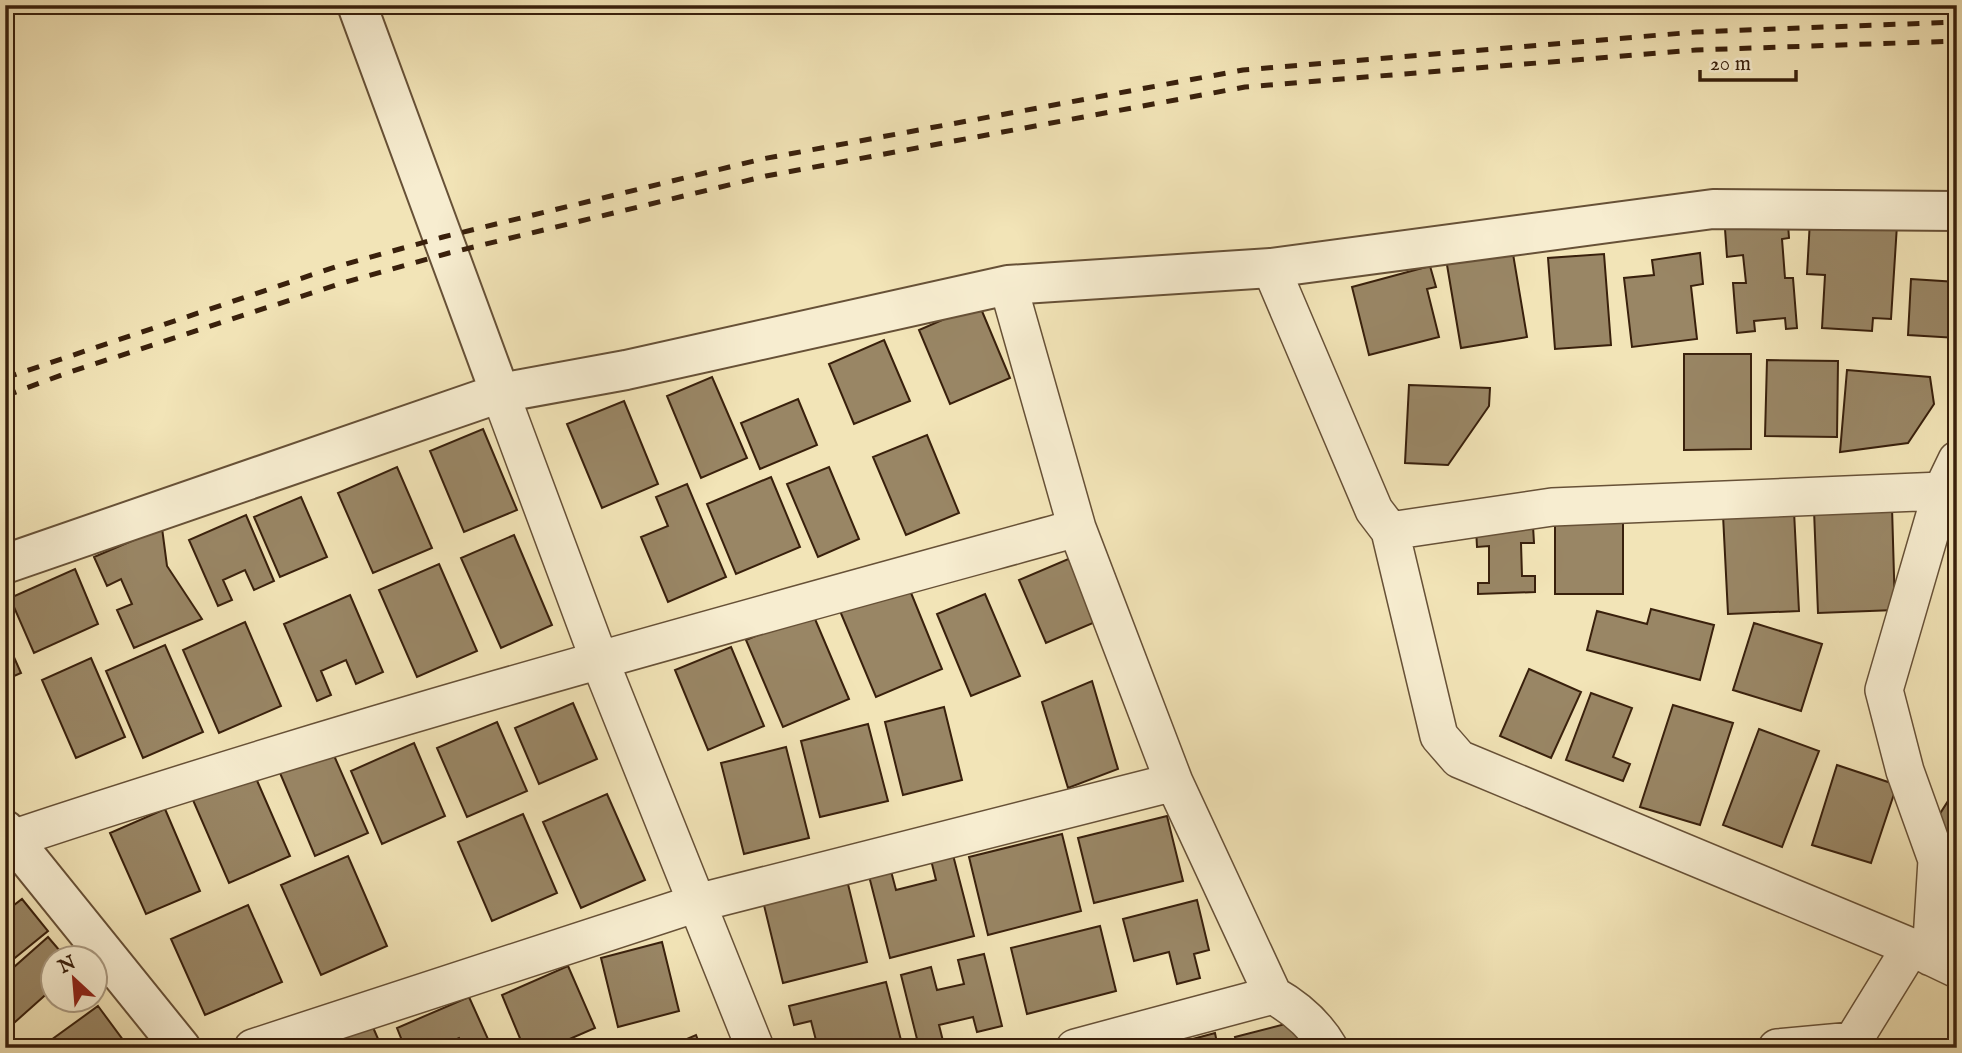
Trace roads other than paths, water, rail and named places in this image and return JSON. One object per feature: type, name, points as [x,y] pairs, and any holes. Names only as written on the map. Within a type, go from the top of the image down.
[{"type":"street","points":[[357,5],[599,659],[755,1048]]},
{"type":"street","points":[[5,564],[500,393],[625,370],[1008,285],[1271,268],[1713,209],[1957,211]]},
{"type":"street","points":[[1271,268],[1374,510],[1390,531],[1439,736],[1459,759],[1933,958]]},
{"type":"street","points":[[1008,285],[1077,528],[1174,782],[1273,995],[1307,1019],[1329,1048]]},
{"type":"street","points":[[1390,531],[1552,507],[1949,475],[1884,690],[1905,771],[1937,860],[1933,958],[1854,1044],[1777,1048]]},
{"type":"street","points":[[181,1048],[9,834],[599,659],[1077,528]]},
{"type":"street","points":[[253,1048],[697,903],[1174,782]]},
{"type":"street","points":[[1075,1048],[1273,995]]},
{"type":"railway","points":[[5,378],[335,267],[443,237],[762,159],[1243,70],[1696,32],[1957,22]]},
{"type":"railway","points":[[5,396],[64,374],[339,284],[449,253],[766,176],[1245,87],[1696,50],[1957,41]]}]
